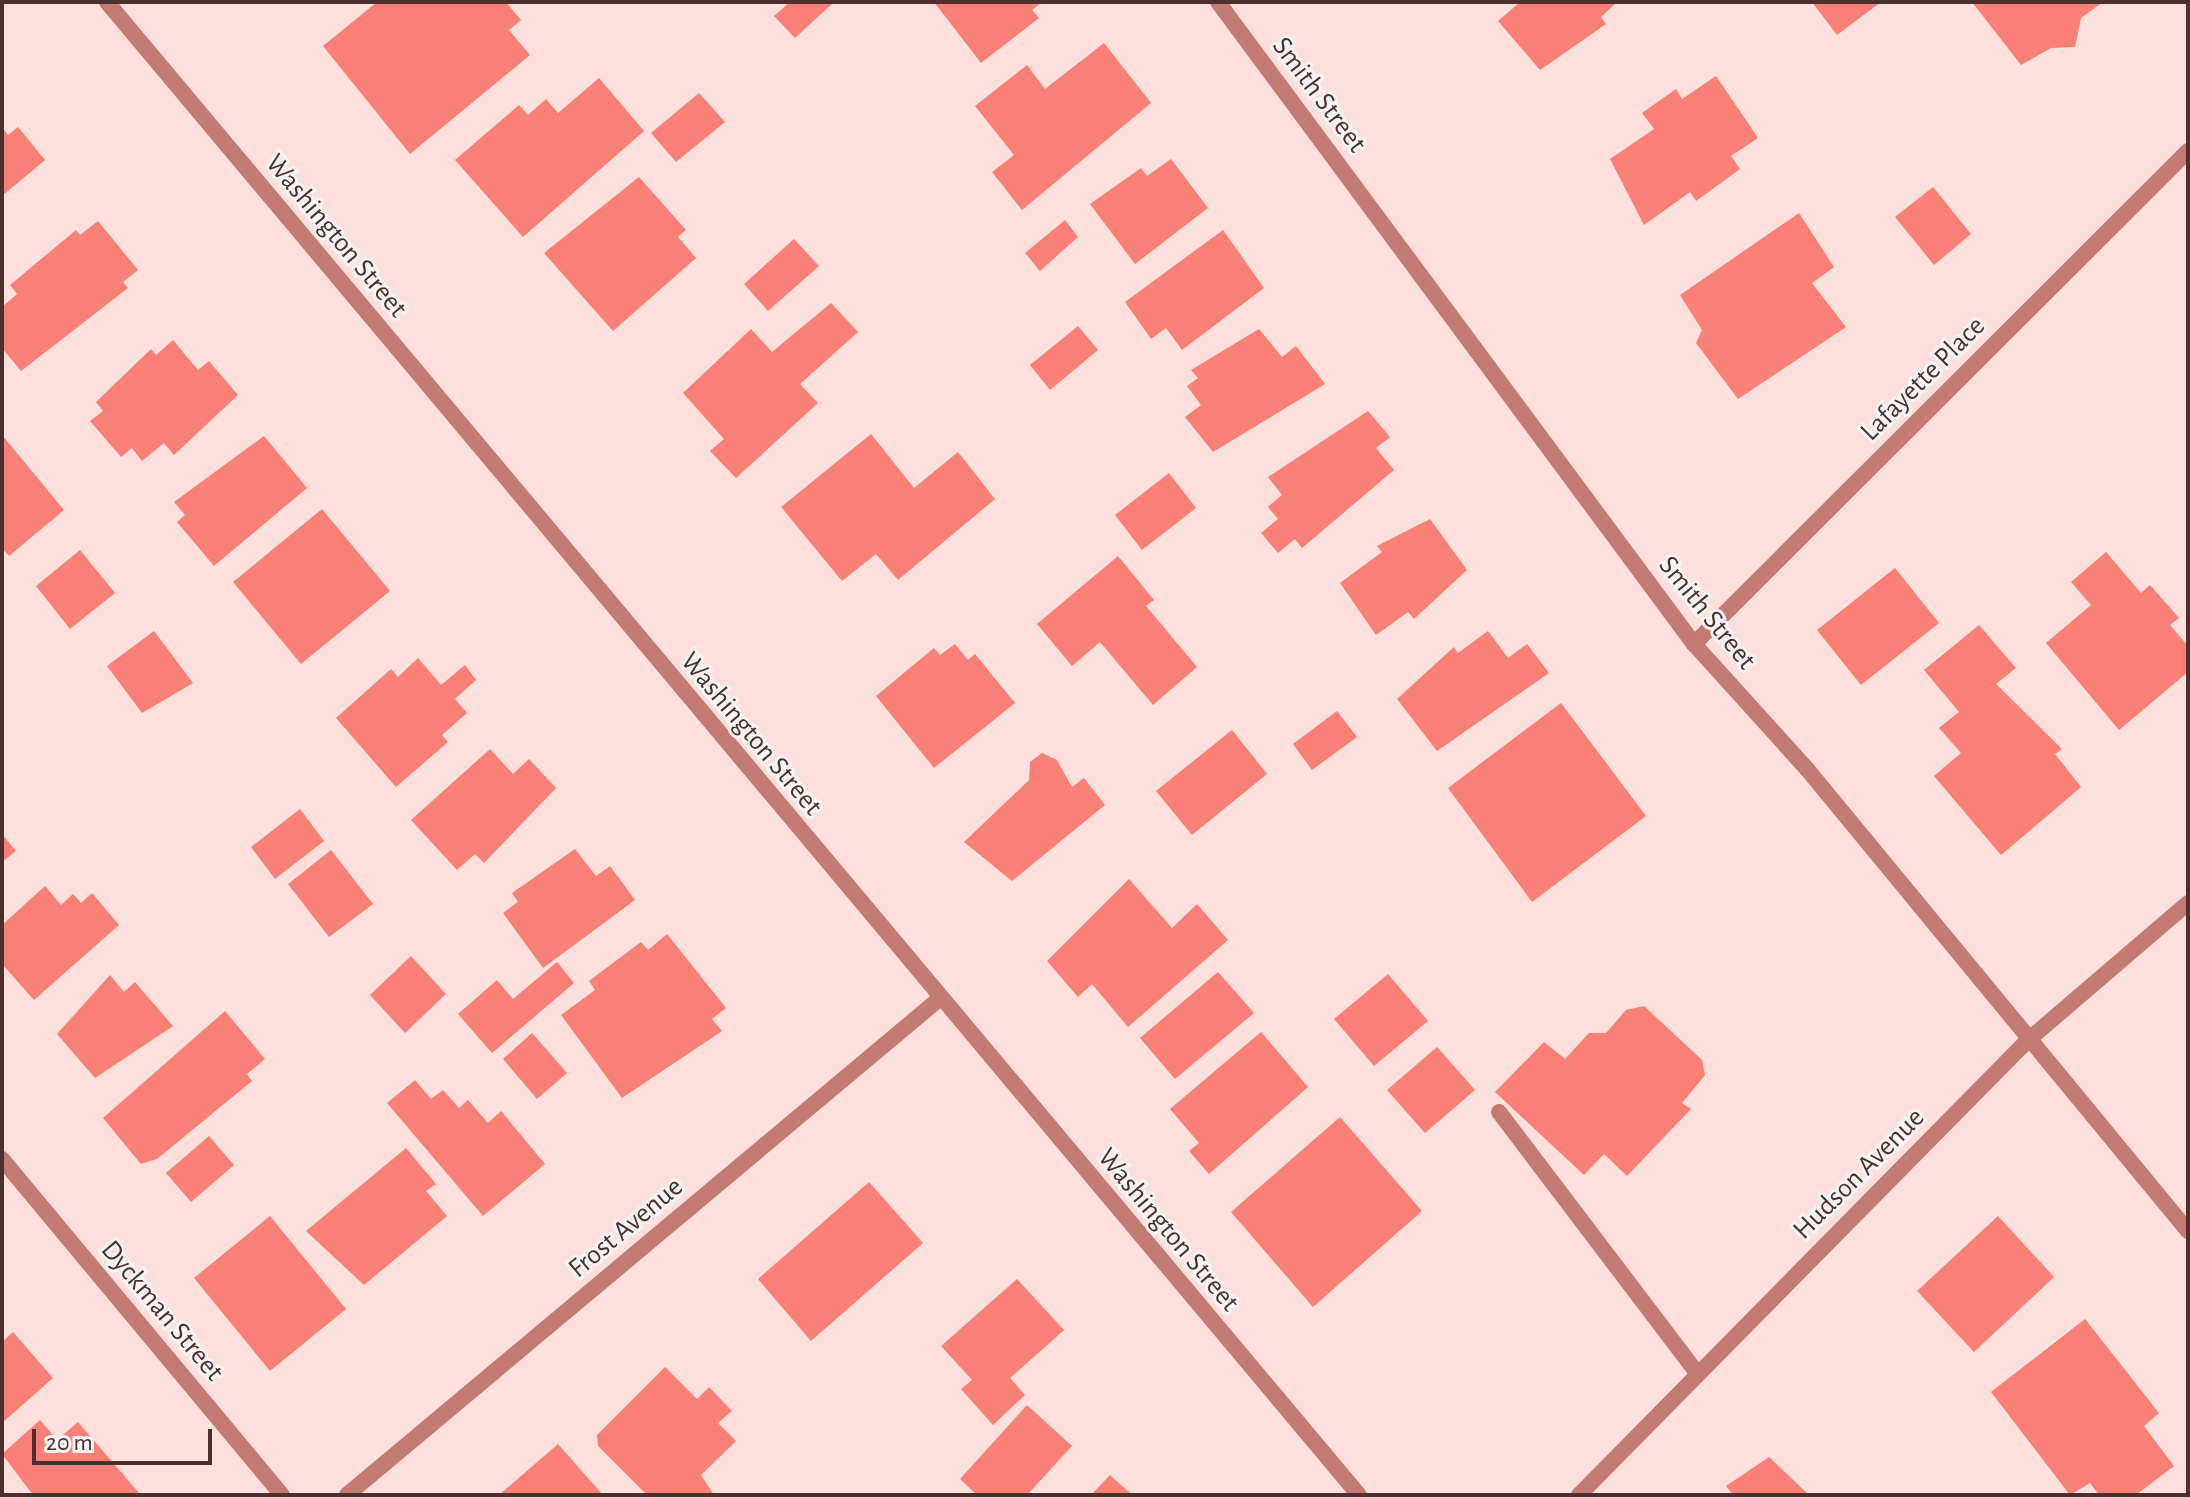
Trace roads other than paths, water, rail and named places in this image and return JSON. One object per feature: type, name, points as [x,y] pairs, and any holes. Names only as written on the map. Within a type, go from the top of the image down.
[{"type":"street","name":"Washington Street","points":[[107,2],[938,1000],[1359,1495]]},
{"type":"street","name":"Smith Street","points":[[1218,2],[1694,644],[1807,769],[2027,1041],[2188,1231]]},
{"type":"street","name":"Lafayette Place","points":[[1694,644],[2188,151]]},
{"type":"street","name":"Hudson Avenue","points":[[1579,1495],[2027,1041],[2188,903]]},
{"type":"street","name":"Frost Avenue","points":[[347,1495],[938,1000]]},
{"type":"street","points":[[1499,1112],[1698,1374]]},
{"type":"street","name":"Dyckman Street","points":[[2,1159],[282,1495]]}]
